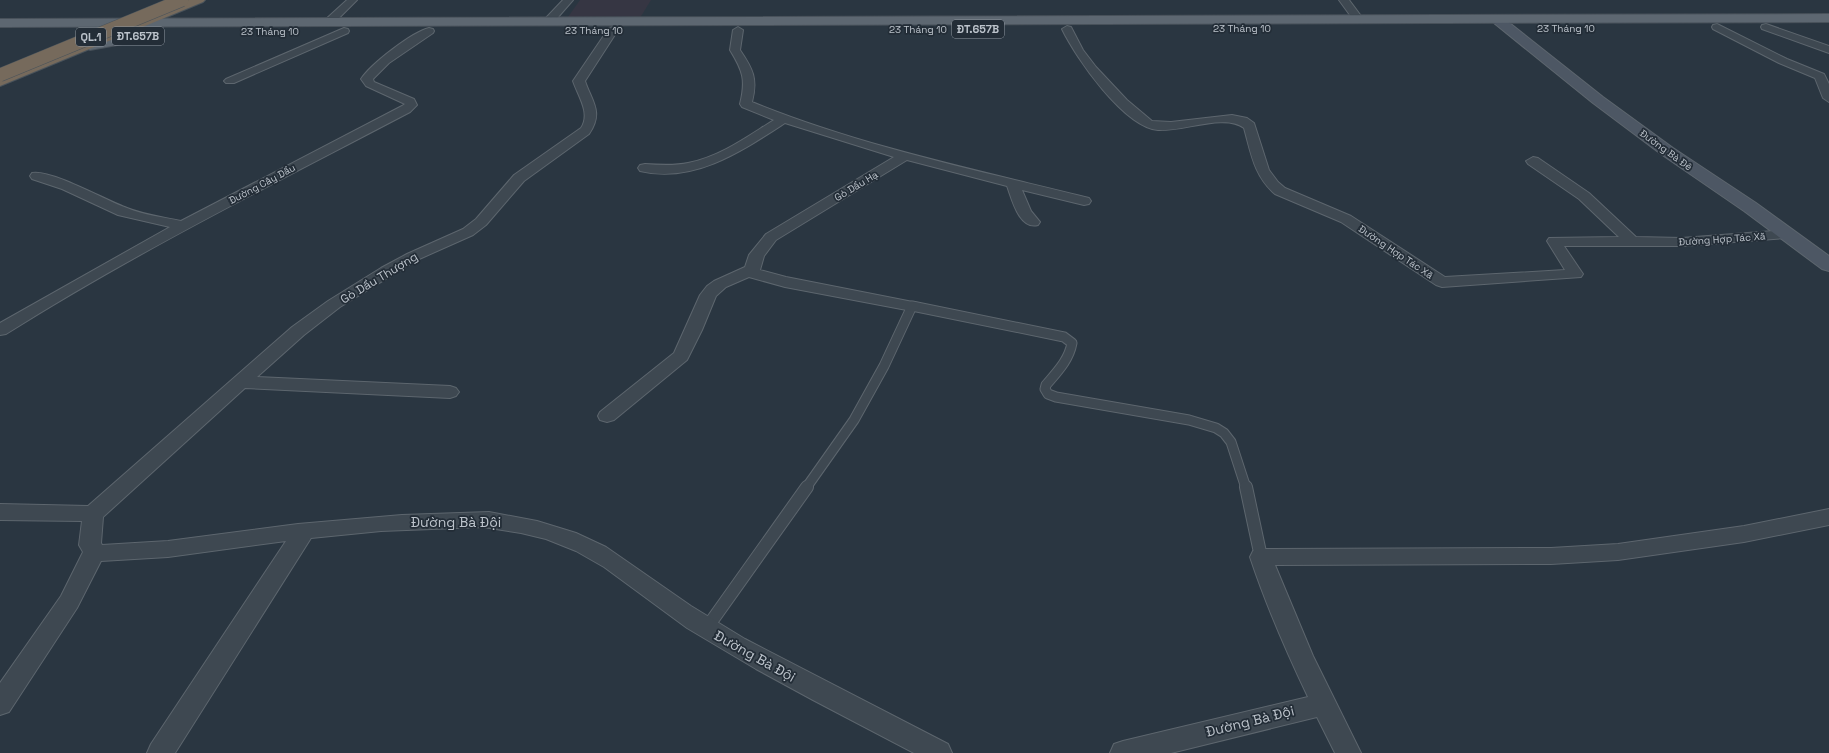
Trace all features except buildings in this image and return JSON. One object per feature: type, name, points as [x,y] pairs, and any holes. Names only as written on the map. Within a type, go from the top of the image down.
[{"type":"highway","name":"QL.1","points":[[0,68],[167,0]]},
{"type":"highway","name":"QL.1","points":[[0,75],[182,4],[199,0]]},
{"type":"highway","name":"QL.1","points":[[0,82],[145,23],[182,4]]},
{"type":"main road","name":"ĐT.657B","points":[[182,4],[181,10],[184,16],[212,23]]},
{"type":"main road","name":"23 Tháng 10","points":[[91,31],[1067,29],[1503,24],[1829,18]]},
{"type":"main road","name":"23 Tháng 10","points":[[111,23],[1359,20],[1503,24],[1829,27]]},
{"type":"main road","name":"QL.1","points":[[0,23],[111,23]]},
{"type":"main road","name":"QL.1","points":[[0,31],[91,31]]},
{"type":"main road","name":"ĐT.657B","points":[[90,46],[129,38],[187,31]]},
{"type":"street","points":[[329,22],[352,0]]},
{"type":"street","points":[[548,22],[568,0]]},
{"type":"street","points":[[1344,0],[1359,20]]},
{"type":"street","name":"Đường Bà Đê","points":[[1503,24],[1598,100],[1660,147],[1829,265]]},
{"type":"street","points":[[1717,27],[1783,61],[1820,76],[1829,98]]},
{"type":"street","points":[[1766,27],[1829,50]]},
{"type":"street","name":"Đường Hợp Tác Xã","points":[[1067,29],[1080,54],[1117,95],[1146,123],[1161,125],[1230,119],[1246,121],[1250,126],[1264,173],[1272,186],[1280,191],[1346,219],[1442,282],[1575,274],[1554,241],[1634,243],[1682,242],[1786,234]]},
{"type":"street","name":"Gò Dầu Thượng","points":[[94,514],[239,382],[298,331],[334,304],[412,257],[468,232],[481,222],[519,178],[585,131],[591,123],[591,119],[589,104],[579,81],[613,30]]},
{"type":"street","points":[[738,30],[735,50],[747,69],[750,88],[746,104],[783,119],[904,156],[1084,201]]},
{"type":"street","points":[[230,81],[344,31]]},
{"type":"street","name":"Đường Cây Dầu","points":[[0,330],[32,310],[183,226],[408,107],[410,102],[370,84],[367,80],[375,70],[395,54],[429,31]]},
{"type":"street","points":[[645,168],[681,169],[706,162],[739,146],[783,119]]},
{"type":"street","name":"Gò Dầu Hạ","points":[[752,270],[756,255],[771,237],[904,156]]},
{"type":"street","points":[[1533,161],[1584,196],[1634,243]]},
{"type":"street","points":[[37,176],[66,186],[123,212],[183,226]]},
{"type":"street","points":[[1013,184],[1024,212],[1033,222]]},
{"type":"street","points":[[607,416],[681,356],[694,330],[708,295],[713,289],[720,284],[752,270],[755,274],[786,282],[912,306]]},
{"type":"street","points":[[239,382],[450,392]]},
{"type":"street","points":[[0,512],[94,514],[90,545],[95,551],[69,602],[0,704]]},
{"type":"street","points":[[1348,753],[1323,704],[1276,601],[1261,557],[1551,556],[1618,552],[1744,534],[1829,517]]},
{"type":"street","name":"Đường Bà Đội","points":[[95,551],[102,553],[118,553],[165,549],[326,528],[413,521],[487,520],[528,526],[566,538],[611,560],[706,629],[814,688],[875,718],[939,753]]},
{"type":"street","points":[[160,753],[304,531]]},
{"type":"street","name":"Đường Bà Đội","points":[[1123,753],[1323,704]]},
{"type":"lane","points":[[706,629],[854,420],[884,366],[912,306],[1064,337],[1072,343],[1072,350],[1046,385],[1045,389],[1048,394],[1056,397],[1189,420],[1207,425],[1224,434],[1230,441],[1241,467],[1261,557]]},
{"type":"shaded area","points":[[580,0],[651,0],[640,18],[568,17]]}]
